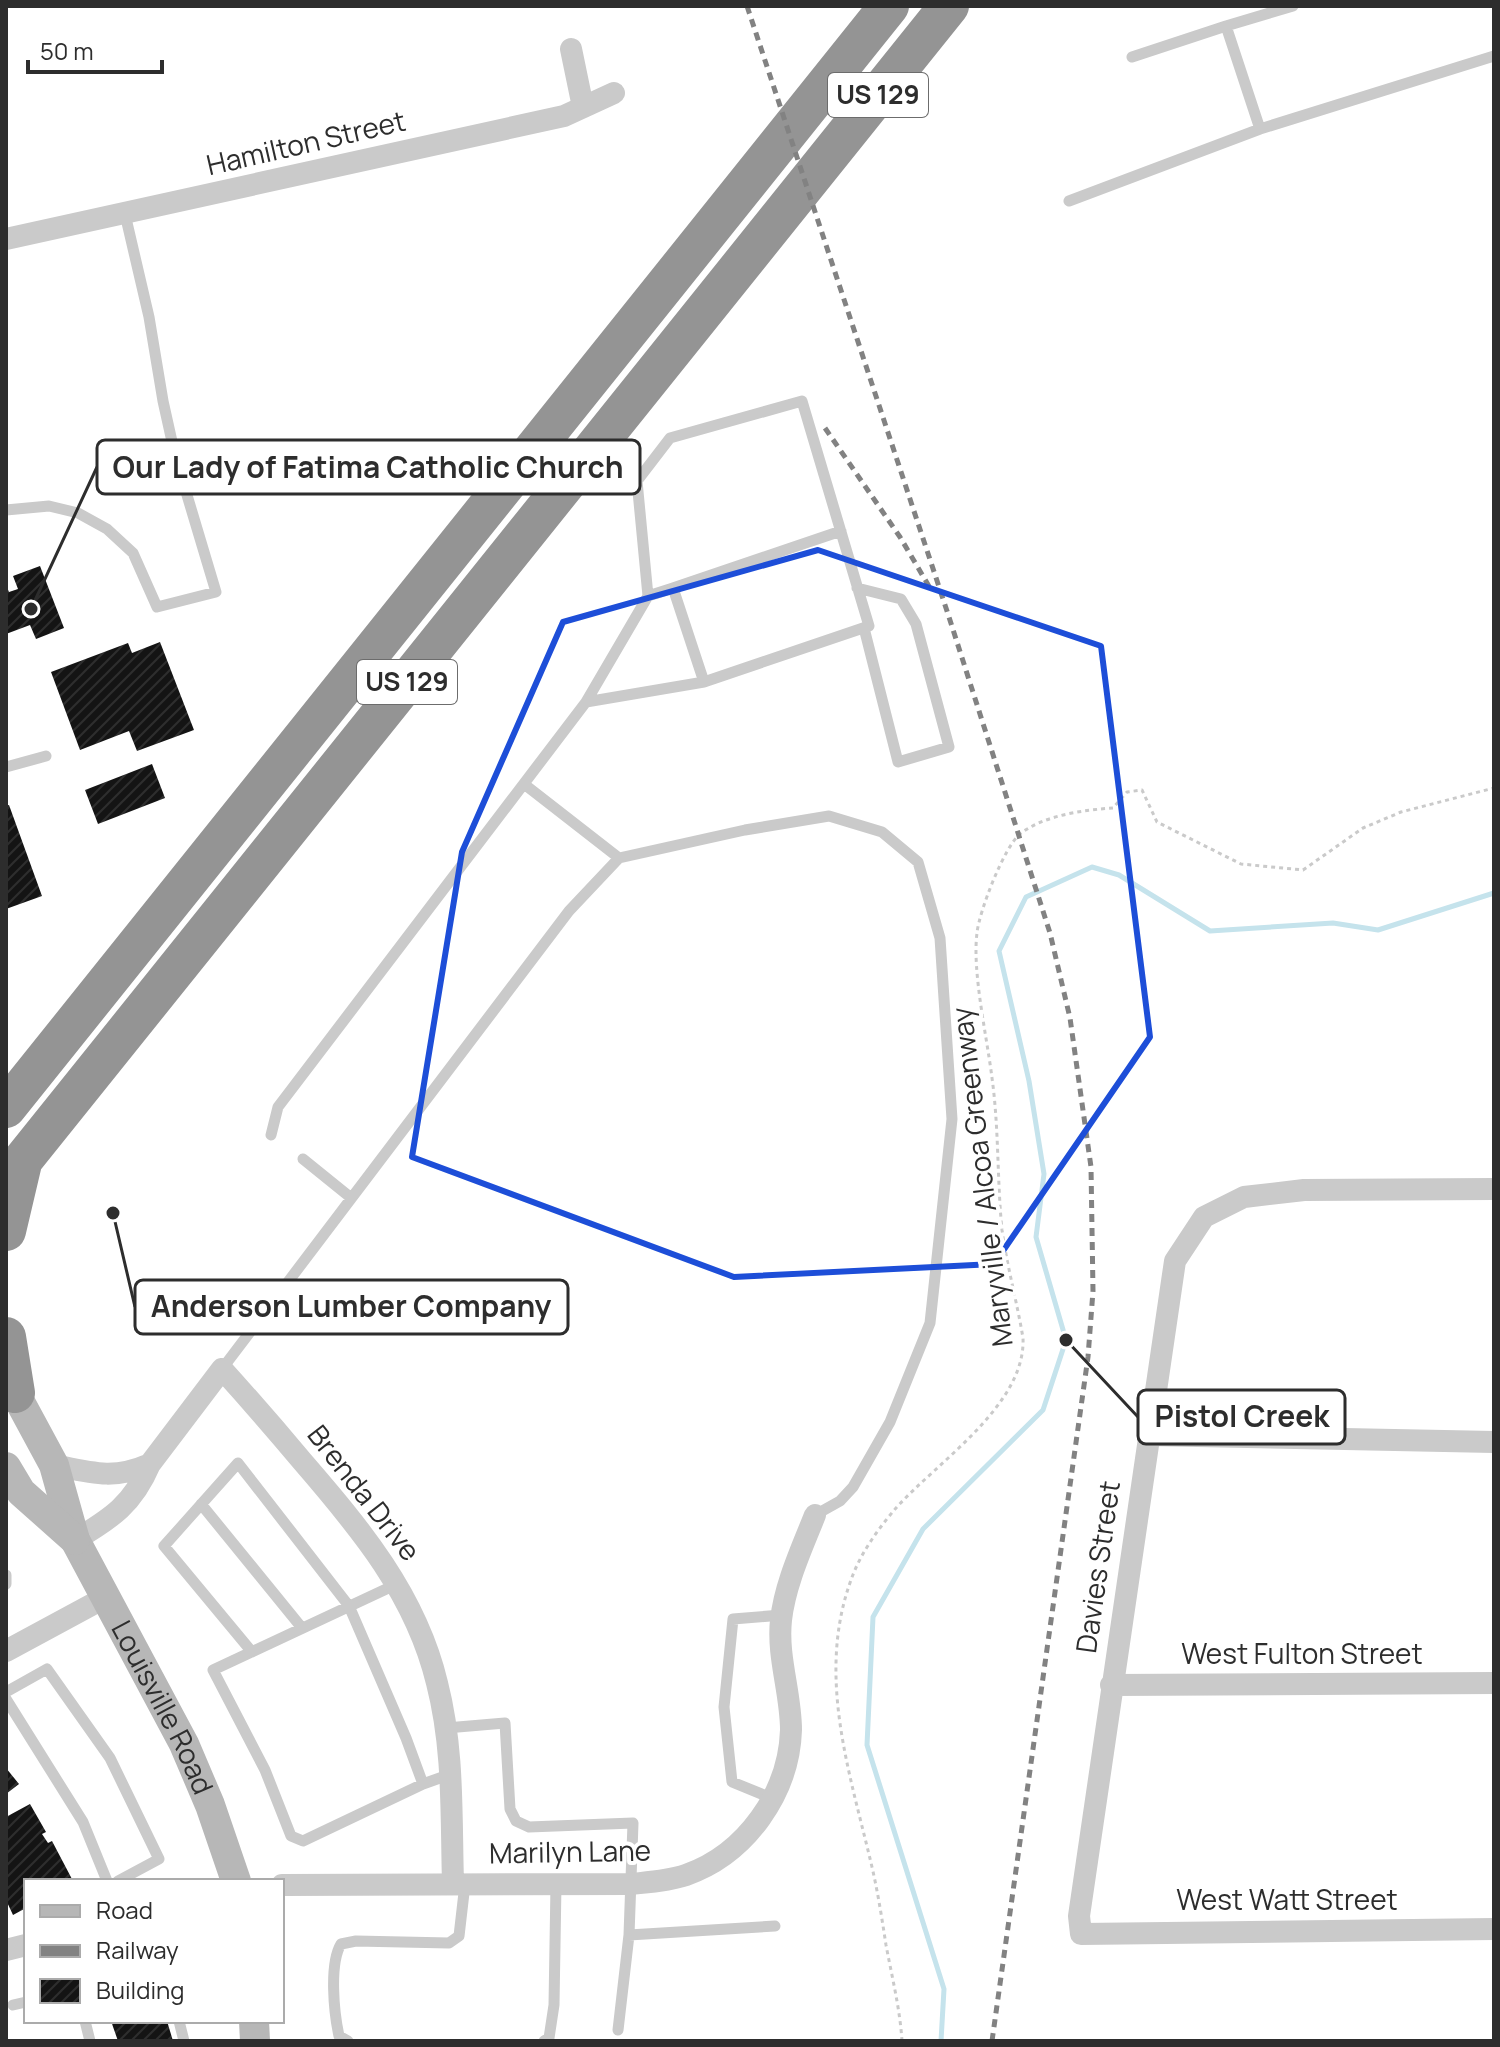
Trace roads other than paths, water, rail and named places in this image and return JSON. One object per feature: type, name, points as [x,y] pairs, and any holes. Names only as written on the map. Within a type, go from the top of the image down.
[{"type":"highway","name":"US 129","points":[[6,1108],[889,6]]},
{"type":"highway","name":"US 129","points":[[14,1172],[949,6]]},
{"type":"highway","points":[[6,1080],[45,1059]]},
{"type":"highway","points":[[6,1231],[14,1172]]},
{"type":"highway","points":[[6,1337],[10,1385]]},
{"type":"main road","name":"Louisville Road","points":[[10,1385],[54,1465],[75,1540],[184,1744],[215,1817],[235,1879]]},
{"type":"main road","name":"Louisville Road","points":[[6,1467],[21,1492],[75,1540]]},
{"type":"street","points":[[571,49],[583,107]]},
{"type":"street","name":"Hamilton Street","points":[[6,239],[564,116],[614,93]]},
{"type":"street","name":"Davies Street","points":[[1081,1934],[1079,1916],[1111,1685],[1175,1261],[1204,1217],[1244,1197],[1304,1190],[1494,1189]]},
{"type":"street","points":[[75,1540],[126,1506],[150,1464],[222,1369]]},
{"type":"street","name":"Brenda Drive","points":[[222,1369],[344,1510],[397,1583],[426,1645],[446,1728],[459,1883]]},
{"type":"street","points":[[1148,1435],[1494,1442]]},
{"type":"street","points":[[54,1465],[115,1476],[150,1464]]},
{"type":"street","name":"Marilyn Lane","points":[[284,1885],[631,1884],[665,1881],[701,1869],[743,1839],[774,1799],[786,1764],[791,1731],[781,1646],[782,1615],[786,1595],[815,1515]]},
{"type":"street","points":[[6,1651],[106,1597]]},
{"type":"street","name":"West Fulton Street","points":[[1111,1685],[1494,1683]]},
{"type":"street","name":"West Watt Street","points":[[1081,1934],[1494,1929]]},
{"type":"lane","points":[[1132,57],[1293,6]]},
{"type":"lane","points":[[1226,26],[1260,129]]},
{"type":"lane","points":[[1069,201],[1260,129],[1494,56]]},
{"type":"lane","points":[[6,510],[49,506],[78,513],[107,529],[133,553],[157,607],[216,592],[175,455],[149,317],[125,214]]},
{"type":"lane","points":[[271,1135],[278,1107],[586,702],[648,596],[637,481],[670,438],[802,401],[869,626],[704,682],[586,702]]},
{"type":"lane","points":[[648,596],[841,531]]},
{"type":"lane","points":[[673,588],[704,682]]},
{"type":"lane","points":[[857,588],[901,599],[916,624],[949,747],[898,762],[864,628]]},
{"type":"lane","points":[[6,767],[46,756]]},
{"type":"lane","points":[[524,784],[619,858]]},
{"type":"lane","points":[[222,1369],[569,911],[619,858],[745,830],[829,816],[882,832],[918,862],[940,938],[952,1119],[930,1323],[890,1422],[853,1487],[840,1501],[815,1515]]},
{"type":"lane","points":[[303,1159],[350,1197]]},
{"type":"lane","points":[[252,1652],[164,1546],[238,1463],[349,1606],[423,1784]]},
{"type":"lane","points":[[201,1504],[302,1628]]},
{"type":"lane","points":[[6,1575],[6,1584]]},
{"type":"lane","points":[[397,1583],[213,1670],[265,1770],[291,1836],[303,1841],[319,1835],[423,1784],[451,1774]]},
{"type":"lane","points":[[774,1799],[732,1782],[724,1707],[733,1619],[782,1615]]},
{"type":"lane","points":[[6,1692],[47,1669],[110,1758],[159,1859],[122,1879]]},
{"type":"lane","points":[[6,1699],[83,1822],[106,1879]]},
{"type":"lane","points":[[446,1728],[505,1723],[510,1809],[516,1821],[529,1827],[633,1823],[629,1935],[618,2030]]},
{"type":"lane","points":[[348,2041],[339,2036],[335,2019],[334,1955],[341,1944],[356,1941],[449,1943],[459,1936],[459,1883]]},
{"type":"lane","points":[[544,2041],[549,2038],[554,2005],[556,1884]]},
{"type":"lane","points":[[629,1935],[775,1926]]},
{"type":"lane","points":[[13,2005],[24,2002]]},
{"type":"waterway","points":[[941,2041],[944,1989],[867,1745],[873,1617],[923,1529],[1043,1410],[1066,1340],[1036,1237],[1044,1174],[1029,1081],[999,951],[1026,897],[1092,867],[1119,875],[1210,931],[1333,923],[1378,930],[1494,893]]},
{"type":"railway","points":[[747,6],[1050,933],[1070,1018],[1091,1167],[1093,1291],[1088,1357],[992,2041]]},
{"type":"railway","points":[[825,428],[900,537],[930,588]]},
{"type":"place","name":"Our Lady of Fatima Catholic Church","points":[[31,609]]},
{"type":"place","name":"Anderson Lumber Company","points":[[113,1213]]},
{"type":"place","name":"Pistol Creek","points":[[1066,1340]]}]
